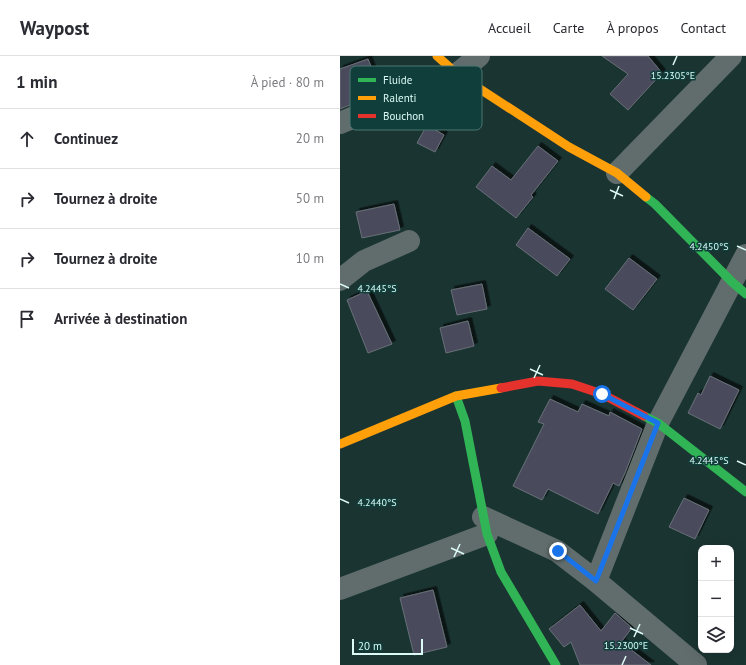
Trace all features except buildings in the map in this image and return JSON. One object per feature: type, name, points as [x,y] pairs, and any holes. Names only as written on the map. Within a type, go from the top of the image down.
[{"type":"street","points":[[437,56],[448,66]]},
{"type":"street","points":[[466,66],[479,56]]},
{"type":"street","points":[[617,173],[731,56]]},
{"type":"street","points":[[482,91],[569,147],[617,173],[655,204],[739,288]]},
{"type":"street","points":[[340,123],[350,119]]},
{"type":"street","points":[[340,280],[364,261],[409,241]]},
{"type":"street","points":[[596,581],[658,423],[739,288],[746,255]]},
{"type":"street","points":[[340,444],[456,396],[538,381],[572,384],[602,394],[658,423],[746,492]]},
{"type":"street","points":[[456,396],[465,421],[485,525],[501,572],[556,665]]},
{"type":"street","points":[[340,589],[485,525],[558,551],[696,665]]},
{"type":"traffic: fast","points":[[646,197],[655,204],[732,282],[746,294]]},
{"type":"traffic: fast","points":[[456,396],[465,421],[487,534],[501,572],[556,665]]},
{"type":"traffic: fast","points":[[644,416],[658,423],[746,492]]},
{"type":"traffic: slow","points":[[437,56],[448,66]]},
{"type":"traffic: slow","points":[[482,90],[569,147],[617,173],[646,197]]},
{"type":"traffic: slow","points":[[340,444],[456,396],[501,388]]},
{"type":"traffic: jam","points":[[501,388],[538,381],[572,384],[602,394],[644,416]]},
{"type":"route","points":[[558,551],[596,581],[658,423],[602,394]]}]
